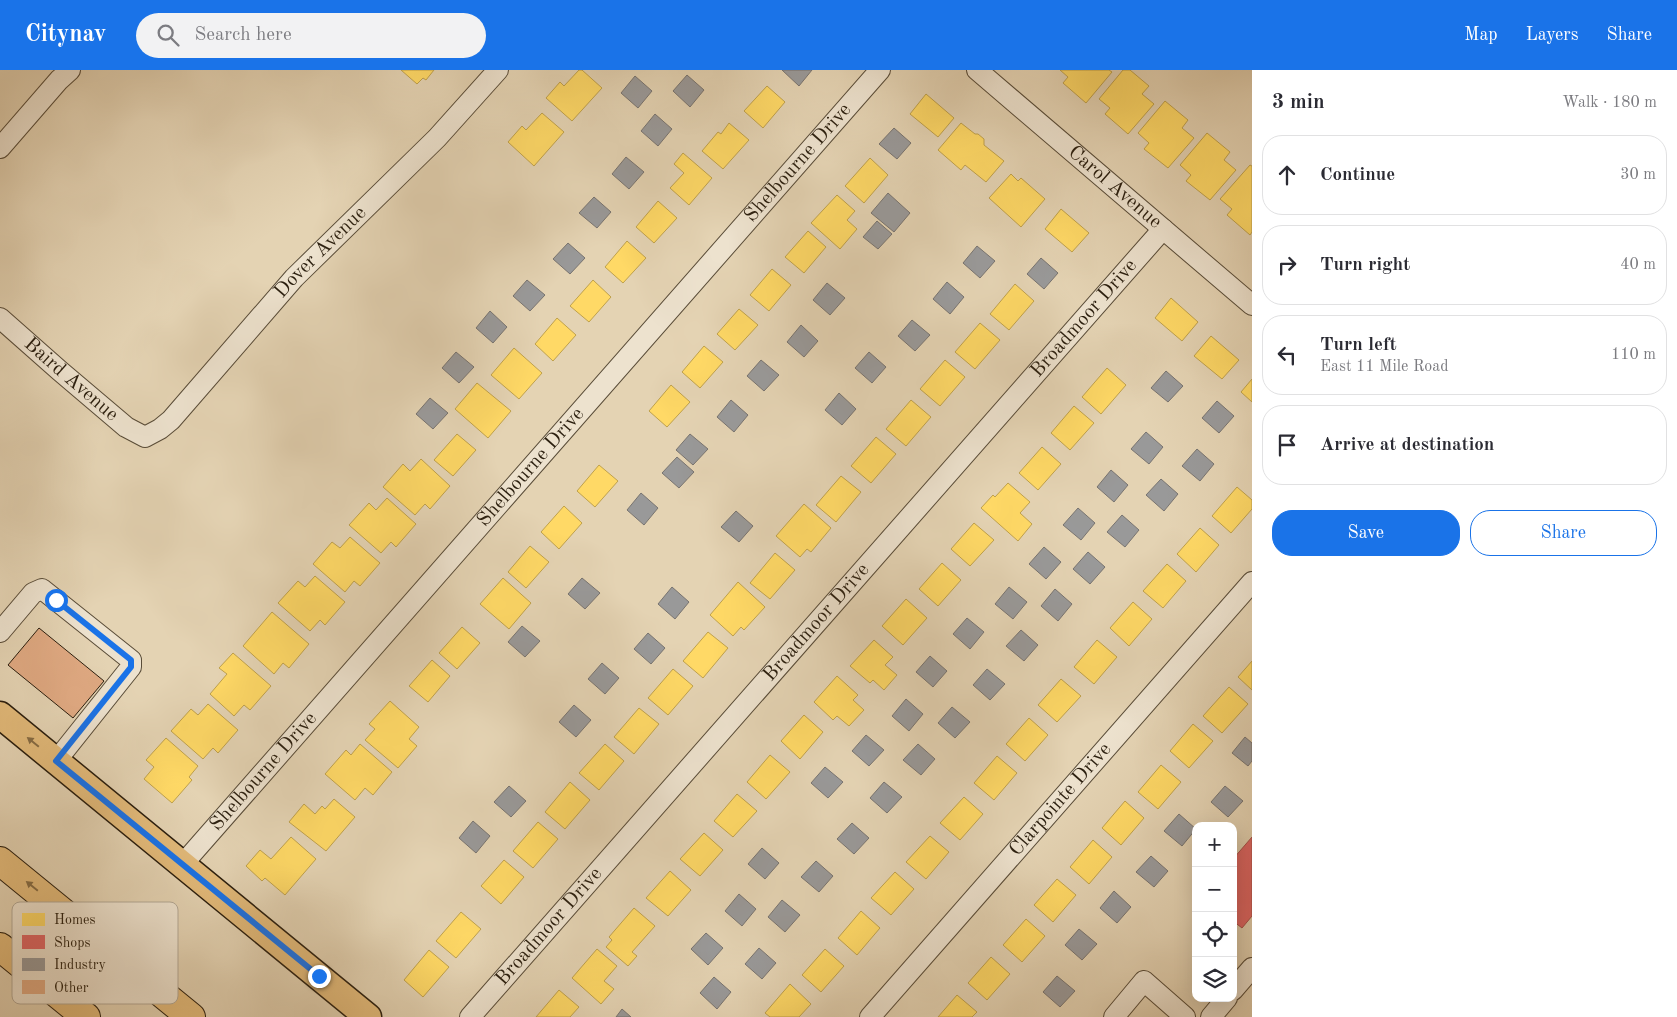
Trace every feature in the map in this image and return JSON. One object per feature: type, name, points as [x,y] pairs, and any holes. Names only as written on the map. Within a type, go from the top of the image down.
[{"type":"highway","points":[[0,861],[50,902]]},
{"type":"highway","points":[[0,947],[12,957]]},
{"type":"highway","points":[[70,1004],[86,1017]]},
{"type":"highway","points":[[175,1004],[191,1017]]},
{"type":"main road","points":[[0,715],[368,1017]]},
{"type":"street","points":[[0,148],[59,80],[70,70]]},
{"type":"street","name":"Dover Avenue","points":[[145,437],[160,429],[170,420],[294,278],[437,138],[498,70]]},
{"type":"street","name":"Shelbourne Drive","points":[[182,865],[880,70]]},
{"type":"street","name":"Carol Avenue","points":[[977,70],[1252,305]]},
{"type":"street","name":"Broadmoor Drive","points":[[470,1017],[1163,229]]},
{"type":"street","name":"Baird Avenue","points":[[0,318],[126,427],[145,437]]},
{"type":"street","name":"Clarpointe Drive","points":[[870,1017],[1252,582]]},
{"type":"street","points":[[0,632],[33,593],[42,589],[131,660],[131,667],[56,761]]},
{"type":"street","points":[[1211,1017],[1238,991],[1252,968]]},
{"type":"street","points":[[1114,1017],[1144,981],[1185,1017]]},
{"type":"building: Homes","points":[[401,70],[434,70],[426,80],[423,78],[417,84]]},
{"type":"building: Homes","points":[[579,70],[582,70],[602,88],[572,121],[546,98],[560,82],[564,86]]},
{"type":"building: Homes","points":[[1060,70],[1109,70],[1112,72],[1086,103],[1063,83],[1068,77]]},
{"type":"building: Homes","points":[[1123,70],[1130,70],[1149,86],[1142,94],[1154,104],[1128,134],[1105,114],[1110,108],[1099,99]]},
{"type":"building: Homes","points":[[767,86],[785,102],[763,128],[744,111]]},
{"type":"building: Homes","points":[[926,94],[954,118],[938,137],[910,114]]},
{"type":"building: Homes","points":[[1165,101],[1188,120],[1182,128],[1194,138],[1168,168],[1144,149],[1149,143],[1138,133]]},
{"type":"building: Homes","points":[[542,113],[564,132],[534,166],[508,142],[522,126],[526,130]]},
{"type":"building: Homes","points":[[729,123],[749,140],[723,169],[702,151],[718,132],[721,134]]},
{"type":"building: Homes","points":[[961,123],[984,139],[984,145],[1004,161],[986,182],[965,165],[961,170],[938,150]]},
{"type":"building: Homes","points":[[1207,133],[1230,152],[1224,160],[1236,170],[1210,200],[1186,181],[1191,175],[1180,165]]},
{"type":"building: Homes","points":[[683,153],[712,178],[689,205],[670,188],[684,173],[674,164]]},
{"type":"building: Homes","points":[[870,158],[888,175],[864,203],[845,186]]},
{"type":"building: Homes","points":[[1250,165],[1252,166],[1252,232],[1250,235],[1227,215],[1232,209],[1220,199]]},
{"type":"building: Homes","points":[[1011,174],[1018,181],[1021,178],[1045,199],[1021,227],[989,198]]},
{"type":"building: Homes","points":[[837,195],[855,211],[847,220],[857,229],[840,249],[811,223]]},
{"type":"building: Homes","points":[[658,201],[677,218],[654,243],[636,227]]},
{"type":"building: Homes","points":[[1061,209],[1089,233],[1072,252],[1045,229]]},
{"type":"building: Homes","points":[[808,231],[826,247],[804,273],[785,257]]},
{"type":"building: Homes","points":[[627,241],[646,258],[623,283],[605,267]]},
{"type":"building: Homes","points":[[772,269],[791,285],[769,311],[750,295]]},
{"type":"building: Homes","points":[[593,280],[611,297],[589,322],[570,306]]},
{"type":"building: Homes","points":[[1015,284],[1034,301],[1009,330],[990,314]]},
{"type":"building: Homes","points":[[1171,298],[1198,322],[1182,341],[1155,318]]},
{"type":"building: Homes","points":[[739,309],[758,325],[735,350],[717,334]]},
{"type":"building: Homes","points":[[557,318],[576,335],[553,361],[535,344]]},
{"type":"building: Homes","points":[[980,323],[1000,340],[975,369],[955,352]]},
{"type":"building: Homes","points":[[1211,336],[1239,360],[1222,379],[1194,356]]},
{"type":"building: Homes","points":[[704,346],[723,362],[700,388],[682,372]]},
{"type":"building: Homes","points":[[514,348],[542,373],[519,399],[491,375]]},
{"type":"building: Homes","points":[[945,360],[965,377],[940,406],[920,389]]},
{"type":"building: Homes","points":[[1107,368],[1126,385],[1101,414],[1082,397]]},
{"type":"building: Homes","points":[[1252,379],[1252,402],[1241,392]]},
{"type":"building: Homes","points":[[477,383],[511,411],[488,438],[455,409]]},
{"type":"building: Homes","points":[[671,385],[690,402],[667,427],[649,411]]},
{"type":"building: Homes","points":[[911,400],[931,417],[906,446],[886,429]]},
{"type":"building: Homes","points":[[1074,406],[1094,423],[1070,450],[1051,433]]},
{"type":"building: Homes","points":[[457,434],[476,450],[453,476],[434,460]]},
{"type":"building: Homes","points":[[876,437],[896,454],[871,483],[851,466]]},
{"type":"building: Homes","points":[[1042,447],[1061,464],[1038,490],[1019,473]]},
{"type":"building: Homes","points":[[421,459],[450,486],[430,509],[425,504],[415,515],[383,487],[403,464],[410,471]]},
{"type":"building: Homes","points":[[599,465],[618,481],[595,507],[577,491]]},
{"type":"building: Homes","points":[[841,476],[861,492],[836,522],[816,505]]},
{"type":"building: Homes","points":[[1008,483],[1030,502],[1020,513],[1032,524],[1018,541],[981,508]]},
{"type":"building: Homes","points":[[1237,487],[1252,500],[1252,509],[1231,533],[1212,516]]},
{"type":"building: Homes","points":[[387,498],[416,524],[396,547],[391,542],[381,553],[349,525],[369,503],[376,510]]},
{"type":"building: Homes","points":[[804,504],[831,528],[811,552],[807,549],[800,557],[776,536]]},
{"type":"building: Homes","points":[[564,506],[582,523],[559,549],[541,532]]},
{"type":"building: Homes","points":[[974,523],[994,540],[970,566],[951,549]]},
{"type":"building: Homes","points":[[1200,528],[1219,545],[1196,572],[1177,554]]},
{"type":"building: Homes","points":[[350,537],[380,563],[360,586],[354,581],[345,592],[313,564],[332,542],[340,548]]},
{"type":"building: Homes","points":[[530,546],[549,562],[526,588],[508,572]]},
{"type":"building: Homes","points":[[775,553],[795,570],[770,599],[750,583]]},
{"type":"building: Homes","points":[[942,563],[961,580],[938,606],[919,589]]},
{"type":"building: Homes","points":[[1167,564],[1186,581],[1163,608],[1143,591]]},
{"type":"building: Homes","points":[[315,576],[345,602],[325,625],[320,620],[310,631],[278,603],[298,581],[305,587]]},
{"type":"building: Homes","points":[[503,578],[531,603],[509,629],[480,604]]},
{"type":"building: Homes","points":[[738,582],[765,607],[744,630],[741,627],[733,636],[710,615]]},
{"type":"building: Homes","points":[[906,599],[927,618],[903,645],[882,626]]},
{"type":"building: Homes","points":[[1133,602],[1152,619],[1129,646],[1110,628]]},
{"type":"building: Homes","points":[[272,612],[309,644],[289,668],[283,663],[274,674],[243,646]]},
{"type":"building: Homes","points":[[462,627],[480,643],[457,669],[439,653]]},
{"type":"building: Homes","points":[[708,632],[728,648],[703,678],[683,661]]},
{"type":"building: Homes","points":[[874,640],[893,657],[885,665],[897,675],[884,690],[873,680],[870,683],[850,666]]},
{"type":"building: Homes","points":[[1097,640],[1117,657],[1094,684],[1074,667]]},
{"type":"building: Homes","points":[[233,653],[271,686],[250,710],[244,705],[234,716],[210,694],[227,674],[219,668]]},
{"type":"building: Homes","points":[[432,660],[450,676],[428,702],[409,686]]},
{"type":"building: Homes","points":[[1252,661],[1252,690],[1238,677]]},
{"type":"building: Homes","points":[[673,669],[693,686],[668,715],[648,698]]},
{"type":"building: Homes","points":[[837,676],[858,695],[853,700],[864,710],[849,726],[837,716],[833,720],[814,702]]},
{"type":"building: Homes","points":[[1061,679],[1081,696],[1057,722],[1038,705]]},
{"type":"building: Homes","points":[[1229,687],[1248,704],[1222,733],[1203,716]]},
{"type":"building: Homes","points":[[390,701],[419,727],[409,739],[417,746],[398,768],[365,740],[375,729],[369,724]]},
{"type":"building: Homes","points":[[208,704],[238,730],[218,753],[213,748],[203,759],[171,731],[191,709],[198,715]]},
{"type":"building: Homes","points":[[639,708],[659,724],[634,754],[614,737]]},
{"type":"building: Homes","points":[[804,715],[823,732],[800,759],[781,741]]},
{"type":"building: Homes","points":[[1029,718],[1048,735],[1025,761],[1006,744]]},
{"type":"building: Homes","points":[[1193,724],[1213,741],[1189,768],[1170,751]]},
{"type":"building: Homes","points":[[166,738],[198,766],[189,777],[192,780],[172,803],[144,779],[154,767],[146,760]]},
{"type":"building: Homes","points":[[360,744],[392,772],[373,795],[365,788],[355,800],[325,774],[346,750],[351,755]]},
{"type":"building: Homes","points":[[605,744],[624,761],[599,790],[579,773]]},
{"type":"building: Homes","points":[[770,755],[790,772],[766,799],[747,782]]},
{"type":"building: Homes","points":[[997,756],[1017,773],[994,800],[974,783]]},
{"type":"building: Homes","points":[[1161,765],[1181,782],[1158,809],[1138,792]]},
{"type":"building: Homes","points":[[570,782],[590,800],[565,829],[545,812]]},
{"type":"building: Homes","points":[[737,794],[757,811],[733,837],[714,821]]},
{"type":"building: Homes","points":[[964,797],[983,814],[960,840],[940,823]]},
{"type":"building: Homes","points":[[334,799],[355,817],[326,851],[289,822],[304,804],[315,814],[322,806],[325,809]]},
{"type":"building: Homes","points":[[1125,801],[1144,818],[1121,845],[1102,828]]},
{"type":"building: Homes","points":[[538,822],[558,839],[533,868],[513,851]]},
{"type":"building: Homes","points":[[704,833],[723,850],[700,876],[680,859]]},
{"type":"building: Homes","points":[[930,836],[949,852],[926,879],[906,862]]},
{"type":"building: Homes","points":[[291,837],[316,859],[285,895],[265,878],[262,881],[246,866],[260,850],[271,859]]},
{"type":"building: Homes","points":[[1093,840],[1112,857],[1089,884],[1070,867]]},
{"type":"building: Homes","points":[[504,860],[524,877],[501,904],[481,886]]},
{"type":"building: Homes","points":[[670,871],[691,890],[668,916],[646,898]]},
{"type":"building: Homes","points":[[895,872],[914,889],[891,915],[871,898]]},
{"type":"building: Homes","points":[[1057,879],[1076,895],[1053,922],[1034,905]]},
{"type":"building: Homes","points":[[634,908],[655,926],[632,952],[637,956],[628,966],[606,947],[612,940],[609,937]]},
{"type":"building: Homes","points":[[861,911],[880,928],[857,955],[838,938]]},
{"type":"building: Homes","points":[[461,912],[481,929],[456,958],[436,941]]},
{"type":"building: Homes","points":[[1026,919],[1045,936],[1022,962],[1003,945]]},
{"type":"building: Homes","points":[[597,949],[617,966],[604,981],[614,989],[601,1004],[572,978]]},
{"type":"building: Homes","points":[[825,949],[844,966],[821,992],[802,975]]},
{"type":"building: Homes","points":[[429,950],[449,967],[423,997],[404,980]]},
{"type":"building: Homes","points":[[991,957],[1010,974],[987,1000],[968,983]]},
{"type":"building: Homes","points":[[790,984],[811,1004],[799,1017],[770,1017],[765,1013]]},
{"type":"building: Homes","points":[[559,990],[579,1007],[570,1017],[536,1017]]},
{"type":"building: Homes","points":[[957,995],[977,1012],[972,1017],[938,1017]]},
{"type":"building: Shops","points":[[1252,837],[1252,916],[1242,928],[1237,924],[1237,854]]},
{"type":"building: Industry","points":[[782,70],[812,70],[799,86]]},
{"type":"building: Industry","points":[[687,75],[704,90],[690,107],[673,91]]},
{"type":"building: Industry","points":[[635,76],[652,91],[638,108],[621,93]]},
{"type":"building: Industry","points":[[655,114],[672,129],[658,146],[641,131]]},
{"type":"building: Industry","points":[[894,128],[911,143],[897,159],[879,144]]},
{"type":"building: Industry","points":[[626,157],[644,172],[629,189],[612,174]]},
{"type":"building: Industry","points":[[888,193],[910,213],[894,232],[871,213]]},
{"type":"building: Industry","points":[[594,197],[611,212],[597,228],[579,213]]},
{"type":"building: Industry","points":[[877,221],[892,234],[878,249],[863,237]]},
{"type":"building: Industry","points":[[568,243],[585,258],[570,274],[553,259]]},
{"type":"building: Industry","points":[[977,246],[995,261],[980,278],[963,263]]},
{"type":"building: Industry","points":[[1041,258],[1058,273],[1044,289],[1027,274]]},
{"type":"building: Industry","points":[[527,280],[545,295],[530,311],[513,296]]},
{"type":"building: Industry","points":[[947,282],[964,297],[950,314],[933,299]]},
{"type":"building: Industry","points":[[827,283],[845,298],[830,315],[813,300]]},
{"type":"building: Industry","points":[[490,311],[507,327],[493,343],[476,328]]},
{"type":"building: Industry","points":[[912,320],[930,335],[915,351],[898,336]]},
{"type":"building: Industry","points":[[801,325],[818,341],[804,357],[787,342]]},
{"type":"building: Industry","points":[[456,352],[474,367],[459,383],[442,368]]},
{"type":"building: Industry","points":[[869,352],[886,367],[872,383],[855,368]]},
{"type":"building: Industry","points":[[761,360],[779,375],[764,391],[747,376]]},
{"type":"building: Industry","points":[[1166,371],[1183,386],[1168,402],[1151,388]]},
{"type":"building: Industry","points":[[839,393],[856,409],[842,425],[825,410]]},
{"type":"building: Industry","points":[[430,398],[448,413],[433,429],[416,414]]},
{"type":"building: Industry","points":[[731,400],[748,415],[734,432],[717,417]]},
{"type":"building: Industry","points":[[1217,401],[1234,416],[1219,433],[1202,418]]},
{"type":"building: Industry","points":[[1146,432],[1163,447],[1149,464],[1131,449]]},
{"type":"building: Industry","points":[[690,434],[708,449],[693,465],[676,450]]},
{"type":"building: Industry","points":[[1197,449],[1214,464],[1200,481],[1182,466]]},
{"type":"building: Industry","points":[[677,457],[694,472],[679,488],[662,473]]},
{"type":"building: Industry","points":[[1111,470],[1128,485],[1114,502],[1097,487]]},
{"type":"building: Industry","points":[[1161,479],[1178,494],[1164,511],[1146,495]]},
{"type":"building: Industry","points":[[641,493],[658,508],[644,525],[627,510]]},
{"type":"building: Industry","points":[[1078,508],[1095,523],[1081,540],[1063,525]]},
{"type":"building: Industry","points":[[736,511],[753,526],[739,542],[721,527]]},
{"type":"building: Industry","points":[[1122,515],[1139,530],[1125,547],[1107,532]]},
{"type":"building: Industry","points":[[1044,547],[1061,562],[1046,579],[1029,564]]},
{"type":"building: Industry","points":[[1088,552],[1105,567],[1090,584],[1073,569]]},
{"type":"building: Industry","points":[[582,578],[600,593],[585,609],[568,594]]},
{"type":"building: Industry","points":[[672,587],[689,602],[675,619],[658,604]]},
{"type":"building: Industry","points":[[1009,587],[1027,602],[1013,619],[995,604]]},
{"type":"building: Industry","points":[[1055,589],[1072,604],[1058,621],[1041,606]]},
{"type":"building: Industry","points":[[967,618],[984,632],[970,649],[953,634]]},
{"type":"building: Industry","points":[[522,626],[540,641],[525,657],[508,642]]},
{"type":"building: Industry","points":[[1021,630],[1038,645],[1024,661],[1006,646]]},
{"type":"building: Industry","points":[[648,633],[665,648],[651,664],[634,649]]},
{"type":"building: Industry","points":[[930,656],[947,671],[933,687],[916,672]]},
{"type":"building: Industry","points":[[602,663],[619,678],[605,694],[588,679]]},
{"type":"building: Industry","points":[[987,669],[1005,684],[990,700],[973,685]]},
{"type":"building: Industry","points":[[906,699],[923,714],[909,731],[892,716]]},
{"type":"building: Industry","points":[[574,705],[591,720],[576,737],[559,722]]},
{"type":"building: Industry","points":[[952,707],[970,722],[955,738],[938,723]]},
{"type":"building: Industry","points":[[866,735],[884,750],[869,766],[852,751]]},
{"type":"building: Industry","points":[[1245,737],[1252,743],[1252,761],[1248,766],[1232,753]]},
{"type":"building: Industry","points":[[918,744],[935,759],[921,775],[903,760]]},
{"type":"building: Industry","points":[[825,767],[843,782],[828,798],[811,783]]},
{"type":"building: Industry","points":[[884,782],[902,797],[887,813],[870,798]]},
{"type":"building: Industry","points":[[509,786],[526,801],[511,817],[494,802]]},
{"type":"building: Industry","points":[[1225,786],[1243,801],[1228,817],[1211,802]]},
{"type":"building: Industry","points":[[1179,814],[1192,825],[1192,834],[1182,846],[1164,831]]},
{"type":"building: Industry","points":[[473,821],[490,836],[476,853],[459,838]]},
{"type":"building: Industry","points":[[852,823],[869,838],[854,854],[837,839]]},
{"type":"building: Industry","points":[[762,848],[779,863],[765,879],[748,864]]},
{"type":"building: Industry","points":[[1151,856],[1168,871],[1154,887],[1136,872]]},
{"type":"building: Industry","points":[[816,861],[833,876],[819,892],[801,877]]},
{"type":"building: Industry","points":[[1114,891],[1131,907],[1117,923],[1100,908]]},
{"type":"building: Industry","points":[[739,894],[756,909],[742,926],[725,911]]},
{"type":"building: Industry","points":[[782,900],[800,915],[785,932],[768,917]]},
{"type":"building: Industry","points":[[1079,929],[1097,944],[1082,960],[1065,945]]},
{"type":"building: Industry","points":[[706,933],[723,948],[708,965],[691,949]]},
{"type":"building: Industry","points":[[759,948],[776,963],[762,979],[745,964]]},
{"type":"building: Industry","points":[[1057,976],[1075,991],[1060,1007],[1043,992]]},
{"type":"building: Industry","points":[[714,977],[731,992],[717,1009],[700,993]]},
{"type":"building: Industry","points":[[622,1009],[631,1017],[616,1017]]},
{"type":"building: Other","points":[[39,628],[104,681],[73,718],[8,665]]},
{"type":"route","points":[[56,600],[131,660],[132,664],[56,761],[319,976]]}]
